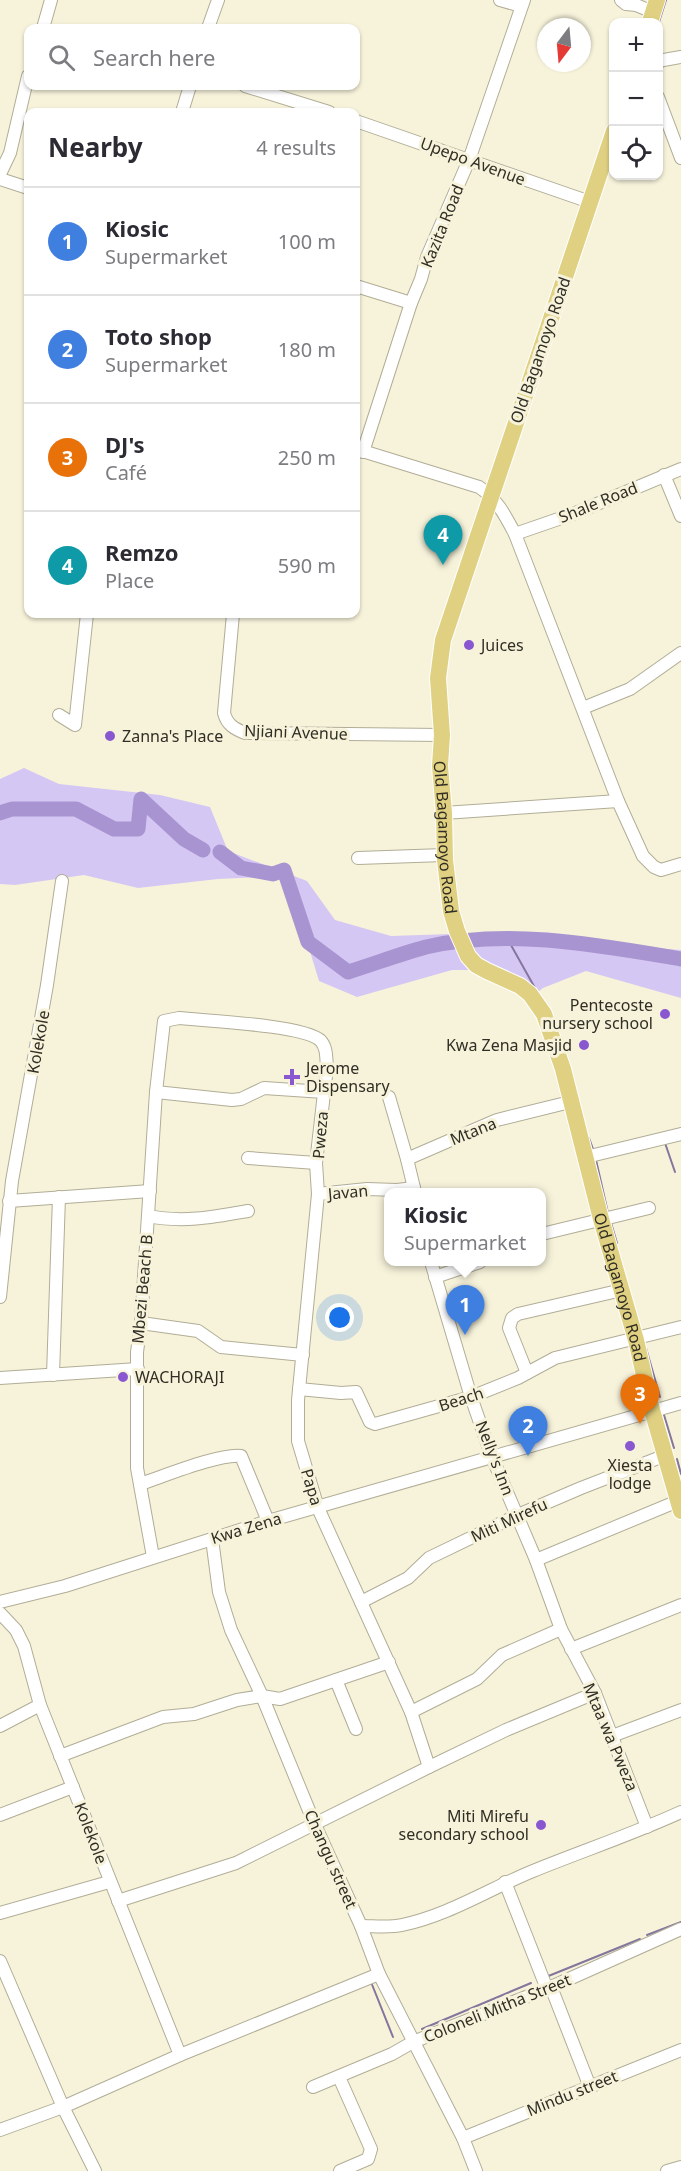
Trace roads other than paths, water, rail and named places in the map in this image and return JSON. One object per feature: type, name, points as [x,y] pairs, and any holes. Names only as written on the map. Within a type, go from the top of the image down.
[{"type":"main road","name":"Old Bagamoyo Road","points":[[609,146],[443,640],[438,678],[442,735],[440,766],[444,813],[444,855],[451,911],[468,956],[476,964],[520,986],[530,994],[544,1014],[563,1069],[601,1219],[636,1340],[652,1410],[679,1496]]},
{"type":"street","points":[[44,24],[51,0]]},
{"type":"street","points":[[209,24],[218,0]]},
{"type":"street","points":[[500,0],[523,3]]},
{"type":"street","points":[[621,0],[626,4],[636,4],[654,12]]},
{"type":"street","name":"Kazita Road","points":[[360,448],[428,257],[469,160],[523,3]]},
{"type":"street","points":[[663,60],[681,57]]},
{"type":"street","points":[[0,174],[10,153],[25,90]]},
{"type":"street","points":[[183,108],[189,90]]},
{"type":"street","points":[[258,90],[316,108]]},
{"type":"street","points":[[663,110],[681,158]]},
{"type":"street","name":"Upepo Avenue","points":[[360,122],[590,202]]},
{"type":"street","points":[[0,179],[24,187]]},
{"type":"street","points":[[360,287],[411,303]]},
{"type":"street","points":[[360,451],[470,484],[491,495],[502,508],[515,534],[618,801],[643,856],[654,867],[669,869],[681,864]]},
{"type":"street","name":"Shale Road","points":[[515,534],[573,514],[681,469]]},
{"type":"street","points":[[664,475],[681,516]]},
{"type":"street","points":[[59,715],[75,725],[87,618]]},
{"type":"street","name":"Njiani Avenue","points":[[233,618],[224,713],[226,720],[238,730],[245,733],[442,735]]},
{"type":"street","points":[[583,708],[630,690],[681,653]]},
{"type":"street","points":[[444,813],[618,801]]},
{"type":"street","points":[[357,858],[444,855]]},
{"type":"street","name":"Kolekole","points":[[0,1297],[9,1201],[47,985],[62,881]]},
{"type":"street","name":"Pweza","points":[[164,1021],[179,1018],[294,1030],[314,1036],[322,1042],[326,1052],[316,1163],[318,1194],[303,1355]]},
{"type":"street","name":"Mbezi Beach B","points":[[153,1557],[137,1468],[135,1431],[137,1352],[141,1323],[156,1092],[164,1021]]},
{"type":"street","points":[[156,1092],[232,1100],[241,1099],[264,1088],[324,1092]]},
{"type":"street","points":[[388,1097],[413,1188]]},
{"type":"street","name":"Mtana","points":[[406,1159],[497,1120],[570,1102]]},
{"type":"street","points":[[586,1157],[681,1134]]},
{"type":"street","points":[[248,1158],[316,1163]]},
{"type":"street","name":"Javan","points":[[318,1194],[384,1190]]},
{"type":"street","points":[[9,1201],[150,1191]]},
{"type":"street","points":[[52,1375],[59,1197]]},
{"type":"street","points":[[546,1233],[650,1208]]},
{"type":"street","points":[[148,1216],[167,1220],[201,1220],[248,1211]]},
{"type":"street","name":"Nelly's Inn","points":[[432,1266],[471,1397],[492,1457],[518,1515],[561,1629],[571,1649]]},
{"type":"street","points":[[435,1277],[468,1266]]},
{"type":"street","points":[[527,1373],[509,1328],[512,1318],[518,1314],[622,1290]]},
{"type":"street","points":[[141,1323],[198,1331],[221,1347],[303,1355]]},
{"type":"street","name":"Beach","points":[[299,1389],[356,1392],[370,1422],[375,1424],[471,1397],[527,1373],[555,1358],[592,1347],[636,1340],[681,1328]]},
{"type":"street","name":"Papa","points":[[303,1355],[299,1389],[298,1441],[318,1508],[411,1712],[429,1767]]},
{"type":"street","points":[[0,1378],[138,1369]]},
{"type":"street","name":"Kwa Zena","points":[[0,1602],[65,1586],[268,1521],[681,1403]]},
{"type":"street","points":[[140,1485],[205,1463],[235,1455],[241,1456],[268,1521]]},
{"type":"street","name":"Miti Mirefu","points":[[361,1602],[408,1578],[429,1558],[518,1515],[666,1455]]},
{"type":"street","points":[[536,1560],[679,1496]]},
{"type":"street","name":"Changu street","points":[[212,1539],[219,1592],[231,1630],[262,1696],[380,1974],[463,2138],[476,2171]]},
{"type":"street","points":[[571,1649],[681,1605]]},
{"type":"street","name":"Kolekole","points":[[0,1613],[16,1630],[24,1646],[40,1705],[180,2055]]},
{"type":"street","points":[[411,1712],[477,1679],[502,1655],[561,1629]]},
{"type":"street","name":"Mtaa wa Pweza","points":[[571,1649],[595,1693],[647,1827]]},
{"type":"street","points":[[60,1756],[163,1717],[194,1714],[237,1700],[262,1696],[280,1698],[389,1662]]},
{"type":"street","points":[[336,1680],[356,1729]]},
{"type":"street","points":[[118,1901],[236,1863],[506,1730],[595,1693]]},
{"type":"street","points":[[0,1726],[40,1705]]},
{"type":"street","points":[[612,1736],[681,1710]]},
{"type":"street","points":[[0,1815],[73,1787]]},
{"type":"street","points":[[361,1926],[401,1925],[458,1907],[505,1882],[681,1812]]},
{"type":"street","points":[[0,1913],[110,1882]]},
{"type":"street","points":[[505,1882],[590,2086]]},
{"type":"street","name":"Coloneli Mitha Street","points":[[313,2087],[392,2055],[413,2042],[549,1988],[681,1929]]},
{"type":"street","points":[[0,1961],[63,2107],[95,2171]]},
{"type":"street","points":[[0,2130],[63,2107],[180,2055],[380,1974]]},
{"type":"street","name":"Mindu street","points":[[463,2138],[681,2050]]},
{"type":"street","points":[[339,2077],[371,2149],[368,2159],[359,2167],[340,2171]]},
{"type":"street","points":[[667,2171],[681,2167]]},
{"type":"waterway","points":[[660,18],[666,0]]},
{"type":"waterway","points":[[0,813],[12,809],[76,809],[114,829],[138,829],[141,799],[184,839],[203,850]]},
{"type":"waterway","points":[[220,852],[241,868],[273,874],[284,870],[308,942],[348,972],[426,947],[457,941],[489,939],[586,944],[681,959]]},
{"type":"waterway","points":[[507,938],[535,988]]},
{"type":"waterway","points":[[589,1138],[593,1149]]},
{"type":"waterway","points":[[665,1143],[675,1172]]},
{"type":"waterway","points":[[596,1160],[608,1213]]},
{"type":"waterway","points":[[611,1223],[617,1243]]},
{"type":"waterway","points":[[646,1348],[660,1397]]},
{"type":"waterway","points":[[664,1415],[674,1448]]},
{"type":"waterway","points":[[677,1459],[681,1474]]},
{"type":"waterway","points":[[647,1935],[681,1922]]},
{"type":"waterway","points":[[546,1977],[640,1939]]},
{"type":"waterway","points":[[371,1982],[393,2037]]},
{"type":"waterway","points":[[422,2029],[531,1983]]},
{"type":"place","name":"Remzo","points":[[443,565]]},
{"type":"place","name":"Juices","points":[[469,645]]},
{"type":"place","name":"Zanna's Place","points":[[110,736]]},
{"type":"place","name":"Pentecoste nursery school","points":[[665,1014]]},
{"type":"place","name":"Kwa Zena Masjid","points":[[584,1045]]},
{"type":"place","name":"Jerome Dispensary","points":[[292,1077]]},
{"type":"place","name":"Kiosic","points":[[465,1335]]},
{"type":"place","name":"WACHORAJI","points":[[123,1377]]},
{"type":"place","name":"DJ's","points":[[640,1424]]},
{"type":"place","name":"Xiesta lodge","points":[[630,1446]]},
{"type":"place","name":"Toto shop","points":[[528,1456]]},
{"type":"place","name":"Miti Mirefu secondary school","points":[[541,1825]]}]
